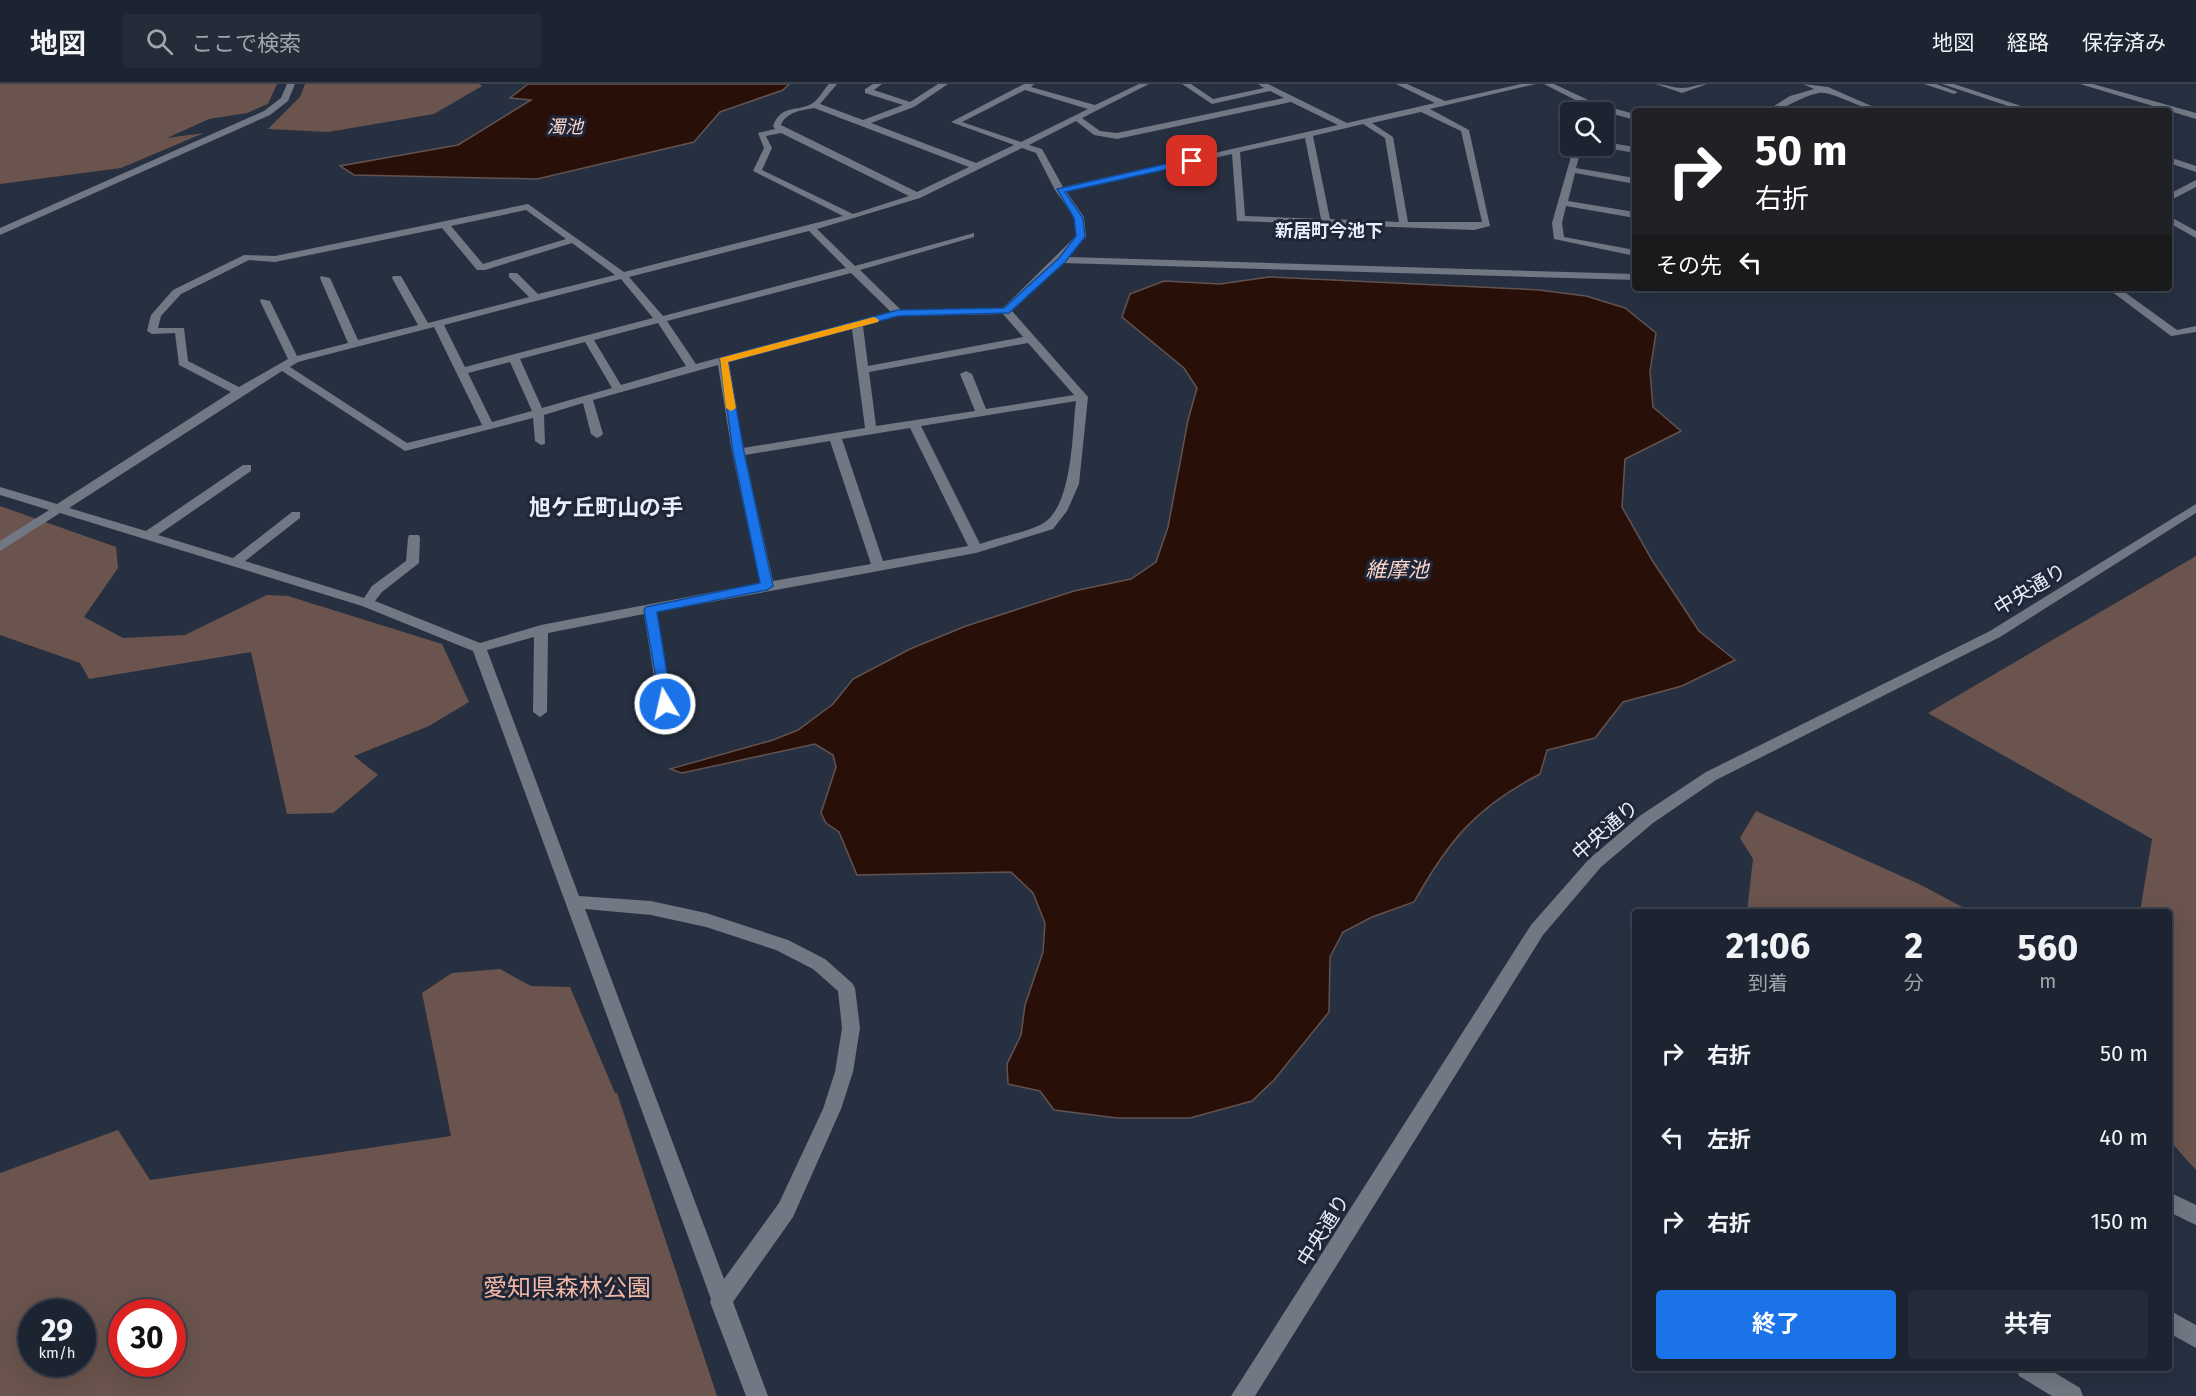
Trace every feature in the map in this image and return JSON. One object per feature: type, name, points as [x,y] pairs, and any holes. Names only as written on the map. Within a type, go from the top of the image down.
[{"type":"street","points":[[0,232],[267,113],[285,99],[291,84]]},
{"type":"street","points":[[815,105],[833,84]]},
{"type":"street","points":[[878,84],[868,91],[911,105]]},
{"type":"street","points":[[862,124],[911,105],[944,84]]},
{"type":"street","points":[[0,547],[239,392],[294,360],[852,218],[917,196],[1145,84]]},
{"type":"street","points":[[1186,84],[1212,102],[1266,86],[1346,126]]},
{"type":"street","points":[[1400,84],[1444,104]]},
{"type":"street","points":[[1060,190],[1533,84]]},
{"type":"street","points":[[1548,84],[1580,102]]},
{"type":"street","points":[[1660,84],[1682,91],[1703,84]]},
{"type":"street","points":[[1807,84],[1872,108]]},
{"type":"street","points":[[1776,108],[1793,99],[1839,84]]},
{"type":"street","points":[[1928,84],[2004,108]]},
{"type":"street","points":[[1946,84],[2022,108]]},
{"type":"street","points":[[2084,84],[2168,108]]},
{"type":"street","points":[[283,367],[405,447],[489,427],[693,368],[898,313],[1006,311],[1062,260],[1081,237],[1079,218],[1060,190],[1039,151],[955,122],[1027,86],[1095,108]]},
{"type":"street","points":[[1077,118],[1097,134],[1117,136],[1291,99]]},
{"type":"street","points":[[917,196],[782,130],[777,126],[780,118],[792,110],[815,105],[978,167]]},
{"type":"street","points":[[1236,151],[1240,219],[1474,227],[1487,224],[1465,130],[1422,109]]},
{"type":"street","points":[[2172,109],[2196,116]]},
{"type":"street","points":[[1614,113],[1632,116]]},
{"type":"street","points":[[1365,122],[1389,136],[1404,224]]},
{"type":"street","points":[[782,130],[761,135],[768,148],[757,171],[852,218]]},
{"type":"street","points":[[1309,135],[1326,222]]},
{"type":"street","points":[[1614,147],[1632,150]]},
{"type":"street","points":[[2172,155],[2196,162]]},
{"type":"street","points":[[1576,156],[1557,223],[1558,239],[1632,252]]},
{"type":"street","points":[[2172,161],[2196,169]]},
{"type":"street","points":[[1573,170],[1632,180]]},
{"type":"street","points":[[2172,196],[2196,183]]},
{"type":"street","points":[[2172,188],[2196,193]]},
{"type":"street","points":[[1562,203],[1632,215]]},
{"type":"street","points":[[239,392],[183,363],[180,330],[152,331],[156,315],[177,291],[247,257],[275,259],[528,207],[623,276],[660,319],[693,368]]},
{"type":"street","points":[[2172,221],[2196,234]]},
{"type":"street","points":[[444,224],[481,268],[573,240]]},
{"type":"street","points":[[812,229],[898,313]]},
{"type":"street","points":[[462,371],[854,269],[971,235]]},
{"type":"street","points":[[1062,260],[1632,277]]},
{"type":"street","points":[[513,275],[536,298]]},
{"type":"street","points":[[325,278],[354,344]]},
{"type":"street","points":[[397,278],[425,327]]},
{"type":"street","points":[[2116,291],[2175,334],[2196,329]]},
{"type":"street","points":[[265,301],[294,360]]},
{"type":"street","points":[[0,491],[367,603],[479,648],[541,630],[767,586],[976,549],[1048,526],[1061,511],[1072,484],[1082,397],[1006,311]]},
{"type":"street","points":[[438,324],[489,427]]},
{"type":"street","points":[[857,324],[871,431]]},
{"type":"street","points":[[588,338],[618,389]]},
{"type":"street","points":[[863,370],[1030,339]]},
{"type":"street","points":[[514,358],[538,412],[541,441]]},
{"type":"street","points":[[723,360],[738,452],[767,586]]},
{"type":"street","points":[[966,374],[982,413]]},
{"type":"street","points":[[738,452],[1082,397]]},
{"type":"street","points":[[587,398],[597,434]]},
{"type":"street","points":[[914,424],[976,549]]},
{"type":"street","points":[[835,437],[878,566]]},
{"type":"street","points":[[148,536],[247,468]]},
{"type":"street","name":"中央通り","points":[[1242,1396],[1538,930],[1595,863],[1647,819],[1711,776],[1995,634],[2196,508]]},
{"type":"street","points":[[235,563],[296,515]]},
{"type":"street","points":[[367,603],[377,589],[412,563],[414,538]]},
{"type":"street","points":[[650,610],[669,727]]},
{"type":"street","points":[[540,712],[541,630]]},
{"type":"street","points":[[479,648],[720,1302],[757,1396]]},
{"type":"street","points":[[574,902],[651,908],[706,920],[782,945],[819,964],[846,988],[851,1028],[844,1072],[832,1109],[786,1210],[720,1302]]},
{"type":"street","points":[[2172,1203],[2196,1216]]},
{"type":"street","points":[[2172,1323],[2196,1337]]},
{"type":"street","points":[[2032,1371],[2072,1396]]},
{"type":"green space","points":[[0,84],[277,84],[268,104],[247,113],[209,119],[167,138],[204,133],[121,168],[0,184]]},
{"type":"green space","points":[[305,84],[480,84],[482,86],[434,114],[328,132],[268,129],[300,97]]},
{"type":"green space","points":[[0,506],[116,547],[118,568],[84,617],[123,638],[185,635],[267,595],[288,596],[442,644],[469,702],[429,726],[354,756],[378,775],[333,813],[287,814],[251,652],[89,679],[80,663],[0,635]]},
{"type":"green space","points":[[2196,556],[2196,1170],[2172,1143],[2172,909],[2140,909],[2152,839],[1928,713]]},
{"type":"green space","points":[[1756,811],[1919,884],[1966,909],[1747,909],[1753,859],[1740,838]]},
{"type":"green space","name":"愛知県森林公園","points":[[500,969],[531,986],[570,987],[615,1093],[617,1093],[717,1396],[0,1396],[0,1173],[118,1130],[150,1180],[451,1136],[422,993],[452,973]]},
{"type":"water","name":"濁池","points":[[528,84],[789,84],[783,90],[720,112],[694,142],[537,179],[354,175],[340,166],[458,145],[531,100],[510,98]]},
{"type":"water","name":"維摩池","points":[[1269,277],[1539,290],[1586,296],[1625,308],[1656,333],[1650,371],[1653,407],[1681,431],[1625,459],[1622,507],[1652,560],[1699,631],[1735,660],[1682,686],[1623,702],[1595,738],[1547,750],[1540,774],[1498,799],[1466,827],[1439,860],[1414,902],[1372,917],[1343,932],[1330,957],[1329,1012],[1274,1080],[1252,1101],[1190,1118],[1117,1118],[1054,1110],[1040,1091],[1008,1084],[1007,1064],[1021,1035],[1025,1005],[1043,952],[1045,923],[1033,893],[1011,872],[857,875],[839,832],[826,823],[821,813],[836,767],[833,755],[815,744],[682,773],[670,769],[773,740],[798,730],[833,704],[853,679],[910,649],[966,626],[1074,591],[1131,579],[1156,562],[1168,527],[1188,420],[1197,388],[1184,368],[1122,317],[1130,294],[1164,281],[1220,284]]},
{"type":"slow traffic","points":[[731,408],[723,360],[874,320]]},
{"type":"district","name":"新居町今池下","points":[[1329,231]]},
{"type":"district","name":"旭ケ丘町山の手","points":[[606,507]]},
{"type":"route","points":[[665,704],[650,610],[767,586],[738,452],[723,360],[898,313],[1006,311],[1062,260],[1081,237],[1079,218],[1060,190],[1192,161]]}]
